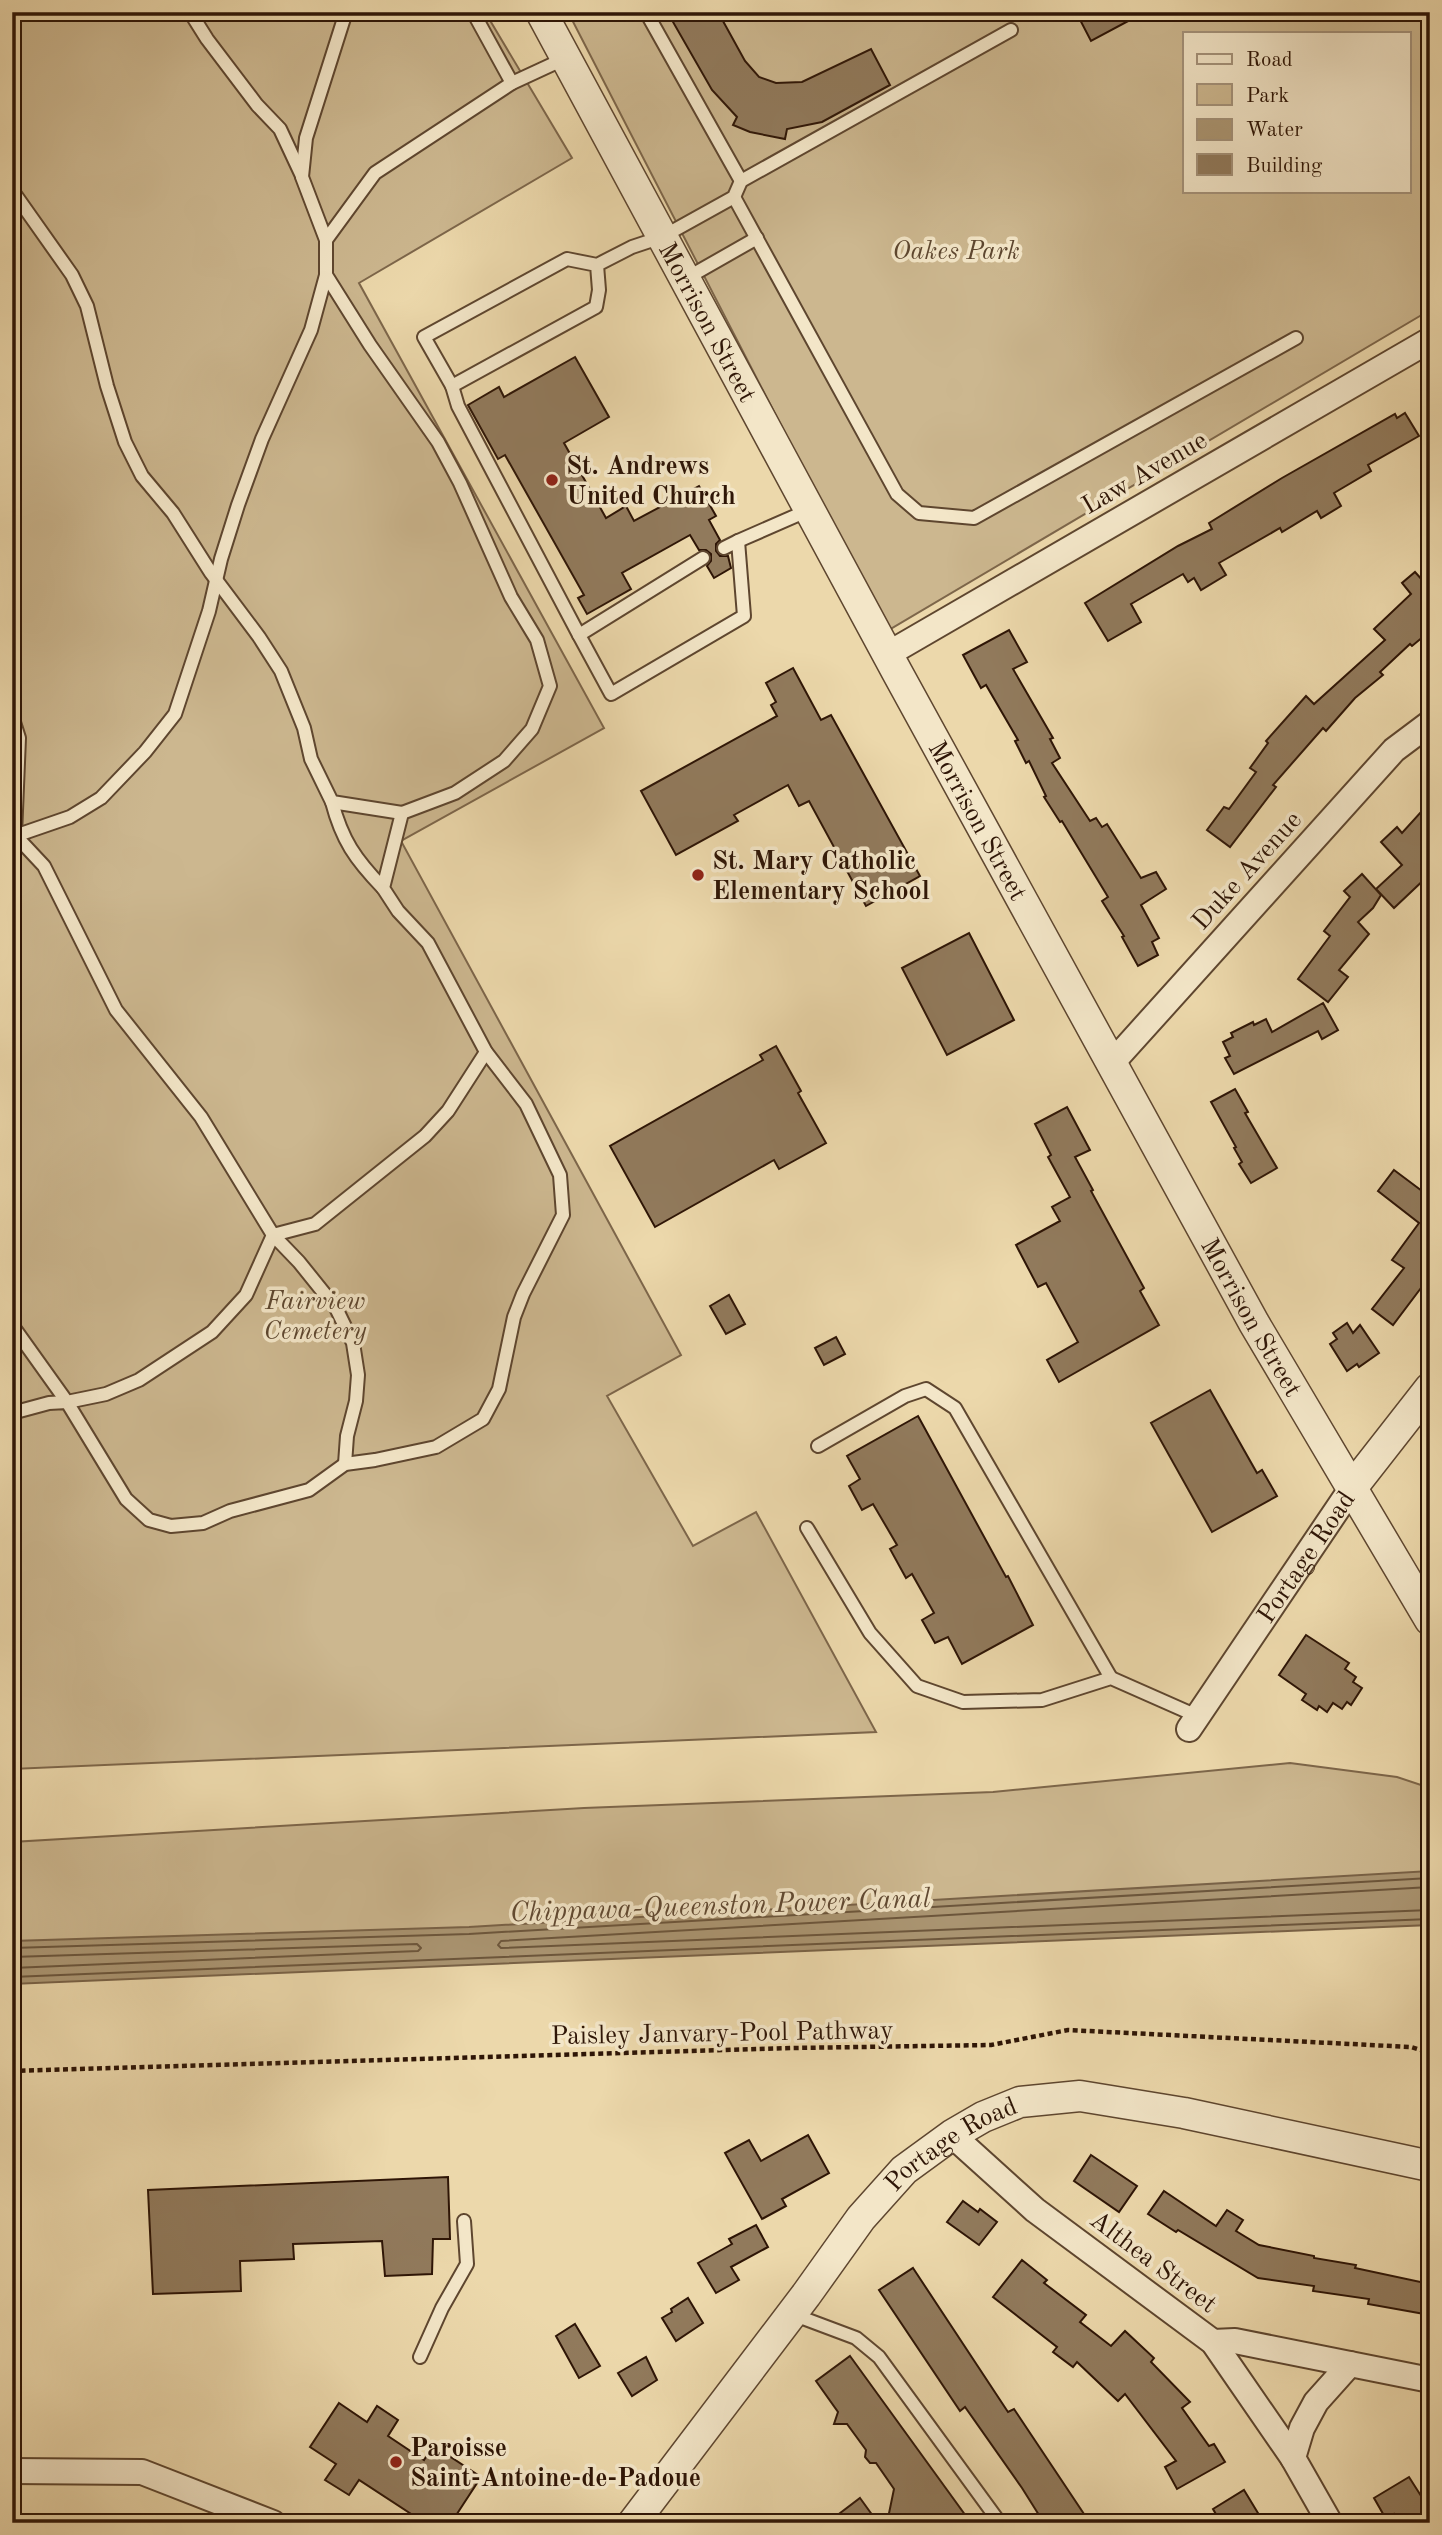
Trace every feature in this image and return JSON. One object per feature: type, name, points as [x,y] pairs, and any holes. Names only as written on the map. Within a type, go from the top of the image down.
[{"type":"street","name":"Morrison Street","points":[[541,12],[809,510],[1254,1323],[1430,1620]]},
{"type":"street","name":"Law Avenue","points":[[888,654],[1430,340]]},
{"type":"street","name":"Duke Avenue","points":[[1112,1063],[1394,750],[1430,723]]},
{"type":"street","name":"Portage Road","points":[[1193,1722],[1351,1489],[1430,1388]]},
{"type":"street","name":"Portage Road","points":[[633,2523],[792,2314],[861,2218],[904,2170],[952,2135],[983,2117],[1020,2102],[1080,2096],[1184,2113],[1430,2166]]},
{"type":"street","name":"Althea Street","points":[[952,2135],[1035,2210],[1213,2342],[1293,2458],[1330,2523]]},
{"type":"street","points":[[1213,2342],[1235,2341],[1430,2381]]},
{"type":"street","points":[[1293,2458],[1303,2428],[1316,2402],[1350,2364]]},
{"type":"street","points":[[12,2471],[142,2472],[273,2523]]},
{"type":"lane","points":[[12,16],[18,12]]},
{"type":"lane","points":[[13,836],[70,817],[101,798],[145,752],[175,714],[209,611],[238,505],[262,439],[311,330],[326,275],[326,240],[280,129],[257,105],[190,12]]},
{"type":"lane","points":[[302,177],[306,138],[346,12]]},
{"type":"lane","points":[[472,12],[512,83]]},
{"type":"lane","points":[[646,12],[741,181]]},
{"type":"lane","points":[[738,541],[744,616],[611,694],[457,406],[452,386],[424,337],[567,259],[597,265],[632,247],[662,237],[734,197],[741,181],[1011,30]]},
{"type":"lane","points":[[326,240],[375,173],[512,83],[566,58]]},
{"type":"lane","points":[[12,190],[77,285],[86,306],[125,442],[142,477],[173,513],[216,580],[281,671],[304,728],[311,760],[332,802],[347,846],[383,888],[398,911],[428,943],[486,1052],[526,1104],[560,1175],[563,1215],[523,1294],[514,1317],[499,1389],[483,1419],[436,1447],[345,1464],[309,1490],[230,1511],[203,1523],[172,1526],[149,1520],[126,1499],[67,1402],[12,1325]]},
{"type":"lane","points":[[734,197],[897,494],[919,513],[974,518],[1296,338]]},
{"type":"lane","points":[[685,279],[757,238]]},
{"type":"lane","points":[[452,386],[596,307],[599,290],[597,265]]},
{"type":"lane","points":[[326,275],[370,345],[438,442],[460,482],[512,597],[537,640],[550,686],[532,729],[504,761],[455,793],[402,813],[332,802]]},
{"type":"lane","points":[[724,548],[809,510]]},
{"type":"lane","points":[[579,635],[703,558]]},
{"type":"lane","points":[[12,716],[19,738],[13,836],[44,866],[116,1010],[201,1117],[273,1235],[336,1308],[352,1343],[358,1375],[345,1464]]},
{"type":"lane","points":[[383,888],[402,813]]},
{"type":"lane","points":[[273,1235],[315,1224],[425,1136],[448,1111],[486,1052]]},
{"type":"lane","points":[[12,1413],[48,1403],[106,1394],[139,1380],[212,1332],[246,1294],[273,1235]]},
{"type":"lane","points":[[818,1446],[905,1396],[926,1390],[955,1408],[1111,1678],[1193,1722]]},
{"type":"lane","points":[[807,1528],[870,1633],[917,1686],[963,1702],[1042,1700],[1111,1678]]},
{"type":"lane","points":[[420,2357],[442,2308],[467,2263],[464,2221]]},
{"type":"lane","points":[[792,2314],[856,2338],[879,2357],[1000,2523]]},
{"type":"path","name":"Paisley Janvary-Pool Pathway","points":[[12,2071],[990,2045],[1068,2030],[1411,2047],[1430,2053]]},
{"type":"green space","name":"Fairview Cemetery","points":[[12,12],[485,12],[572,158],[359,283],[604,728],[401,841],[681,1355],[607,1396],[693,1546],[756,1512],[876,1732],[12,1769]]},
{"type":"green space","name":"Oakes Park","points":[[568,12],[1429,12],[1430,310],[887,631]]},
{"type":"green space","points":[[1290,1763],[1397,1777],[1430,1788],[1430,1895],[12,1950],[12,1842],[584,1808],[993,1792]]},
{"type":"water","name":"Chippawa-Queenston Power Canal","points":[[1430,1871],[1430,1925],[12,1984],[12,1941],[469,1927]]},
{"type":"building","points":[[691,12],[718,12],[745,61],[759,77],[776,83],[802,82],[871,49],[890,85],[822,122],[787,129],[785,139],[750,132],[733,125],[737,117],[712,90],[673,22]]},
{"type":"building","points":[[1076,12],[1145,12],[1091,41]]},
{"type":"building","name":"St. Andrews United Church","points":[[575,357],[609,417],[564,443],[606,518],[626,506],[634,521],[699,486],[716,516],[709,520],[720,540],[716,544],[716,551],[720,556],[728,556],[731,568],[714,578],[707,566],[711,561],[711,554],[706,550],[699,550],[690,535],[622,573],[631,589],[587,614],[578,598],[584,595],[505,455],[498,459],[468,405],[499,387],[504,397]]},
{"type":"building","points":[[1405,413],[1419,436],[1368,465],[1371,471],[1334,493],[1341,506],[1321,518],[1317,511],[1282,532],[1280,528],[1219,563],[1226,575],[1201,590],[1194,578],[1188,582],[1183,574],[1131,604],[1141,622],[1108,641],[1085,603],[1178,546],[1212,529],[1209,523],[1282,478],[1395,414],[1397,418]]},
{"type":"building","points":[[1415,572],[1424,582],[1430,576],[1430,631],[1412,646],[1410,644],[1380,672],[1383,675],[1355,698],[1326,731],[1323,728],[1273,785],[1276,787],[1230,847],[1207,830],[1224,807],[1229,809],[1256,772],[1250,768],[1268,743],[1266,741],[1306,696],[1314,704],[1385,640],[1374,629],[1411,594],[1402,583]]},
{"type":"building","points":[[1009,630],[1027,662],[1013,669],[1053,738],[1050,739],[1060,758],[1052,763],[1090,821],[1096,818],[1102,827],[1107,824],[1141,878],[1156,872],[1166,889],[1141,905],[1159,938],[1152,942],[1158,955],[1138,966],[1122,937],[1124,936],[1102,901],[1108,897],[1062,821],[1060,822],[1044,797],[1046,796],[1029,761],[1026,763],[1015,741],[1018,740],[986,685],[981,688],[963,655]]},
{"type":"building","points":[[793,668],[821,720],[831,715],[920,876],[866,906],[809,801],[799,806],[788,785],[734,815],[738,821],[676,855],[641,791],[777,716],[771,705],[776,702],[766,683]]},
{"type":"building","points":[[1430,802],[1430,874],[1394,908],[1376,889],[1402,865],[1381,842],[1397,827],[1402,833]]},
{"type":"building","points":[[1362,874],[1381,895],[1373,908],[1358,922],[1369,934],[1339,970],[1348,977],[1328,1002],[1298,979],[1330,936],[1324,931],[1350,897],[1344,891]]},
{"type":"building","points":[[969,933],[1014,1020],[947,1055],[902,968]]},
{"type":"building","points":[[1323,1003],[1338,1030],[1322,1039],[1318,1031],[1234,1074],[1225,1058],[1230,1056],[1223,1042],[1233,1037],[1231,1033],[1266,1019],[1272,1032]]},
{"type":"building","points":[[776,1046],[826,1143],[779,1169],[774,1160],[655,1227],[610,1146],[763,1060],[760,1055]]},
{"type":"building","points":[[1235,1089],[1248,1112],[1245,1113],[1277,1168],[1251,1183],[1239,1164],[1242,1162],[1234,1148],[1236,1147],[1211,1102]]},
{"type":"building","points":[[1067,1107],[1090,1150],[1075,1157],[1144,1288],[1140,1291],[1159,1325],[1059,1382],[1047,1360],[1078,1342],[1046,1283],[1038,1287],[1016,1245],[1060,1221],[1052,1207],[1070,1197],[1048,1157],[1051,1155],[1035,1124]]},
{"type":"building","points":[[1394,1170],[1430,1197],[1430,1276],[1393,1325],[1372,1309],[1404,1268],[1392,1260],[1419,1223],[1378,1191]]},
{"type":"building","points":[[729,1295],[745,1324],[726,1334],[710,1306]]},
{"type":"building","points":[[1347,1323],[1353,1333],[1360,1325],[1379,1353],[1359,1367],[1357,1364],[1347,1371],[1330,1344],[1337,1339],[1333,1333]]},
{"type":"building","points":[[836,1337],[845,1354],[824,1365],[815,1348]]},
{"type":"building","points":[[1210,1390],[1257,1473],[1262,1470],[1277,1496],[1212,1532],[1151,1423]]},
{"type":"building","points":[[918,1416],[1033,1625],[962,1664],[948,1637],[935,1643],[922,1620],[934,1613],[912,1574],[906,1578],[890,1549],[897,1545],[873,1504],[862,1510],[849,1486],[860,1479],[847,1456]]},
{"type":"building","points":[[1306,1635],[1349,1663],[1345,1669],[1356,1677],[1353,1682],[1362,1688],[1351,1705],[1347,1702],[1342,1709],[1333,1703],[1327,1712],[1319,1706],[1317,1710],[1302,1700],[1306,1694],[1279,1675]]},
{"type":"building","points":[[808,2135],[829,2173],[782,2199],[786,2206],[762,2219],[725,2153],[749,2140],[761,2161]]},
{"type":"building","points":[[1091,2155],[1137,2186],[1119,2212],[1074,2181]]},
{"type":"building","points":[[448,2177],[450,2239],[433,2239],[432,2274],[385,2276],[382,2241],[293,2244],[294,2259],[240,2261],[241,2291],[153,2294],[148,2190]]},
{"type":"building","points":[[1164,2191],[1216,2226],[1227,2210],[1243,2220],[1236,2231],[1259,2245],[1430,2284],[1430,2315],[1368,2304],[1369,2299],[1313,2291],[1314,2286],[1258,2278],[1148,2214]]},
{"type":"building","points":[[963,2201],[978,2212],[980,2209],[997,2222],[979,2245],[947,2222]]},
{"type":"building","points":[[756,2225],[768,2247],[731,2267],[739,2280],[716,2293],[698,2263],[732,2244],[729,2239]]},
{"type":"building","points":[[1022,2260],[1047,2280],[1044,2283],[1086,2315],[1080,2322],[1111,2346],[1125,2331],[1154,2358],[1151,2362],[1190,2402],[1182,2408],[1209,2446],[1214,2444],[1225,2462],[1177,2489],[1165,2467],[1176,2461],[1125,2394],[1118,2401],[1077,2362],[1073,2367],[1053,2352],[1057,2347],[993,2297]]},
{"type":"building","points":[[913,2268],[1008,2412],[1014,2409],[1090,2523],[1044,2523],[965,2407],[960,2411],[879,2290]]},
{"type":"building","points":[[688,2298],[703,2323],[676,2341],[662,2318]]},
{"type":"building","points":[[575,2324],[600,2366],[579,2378],[556,2336]]},
{"type":"building","points":[[850,2356],[971,2523],[887,2523],[894,2489],[876,2463],[870,2463],[865,2457],[866,2450],[847,2424],[834,2424],[838,2412],[816,2381]]},
{"type":"building","points":[[646,2357],[657,2380],[632,2396],[618,2373]]},
{"type":"building","name":"Paroisse Saint-Antoine-de-Padoue","points":[[339,2403],[367,2422],[377,2406],[398,2420],[388,2436],[424,2460],[429,2452],[433,2455],[437,2448],[481,2477],[451,2523],[425,2523],[359,2480],[349,2495],[325,2480],[336,2464],[310,2447]]},
{"type":"building","points":[[1409,2477],[1430,2510],[1430,2523],[1399,2523],[1394,2514],[1386,2519],[1374,2498]]},
{"type":"building","points":[[1244,2490],[1264,2523],[1221,2523],[1213,2509]]},
{"type":"building","points":[[860,2498],[878,2523],[827,2523]]},
{"type":"place","name":"St. Andrews United Church","points":[[552,480]]},
{"type":"place","name":"St. Mary Catholic Elementary School","points":[[698,875]]},
{"type":"place","name":"Paroisse Saint-Antoine-de-Padoue","points":[[396,2462]]}]
